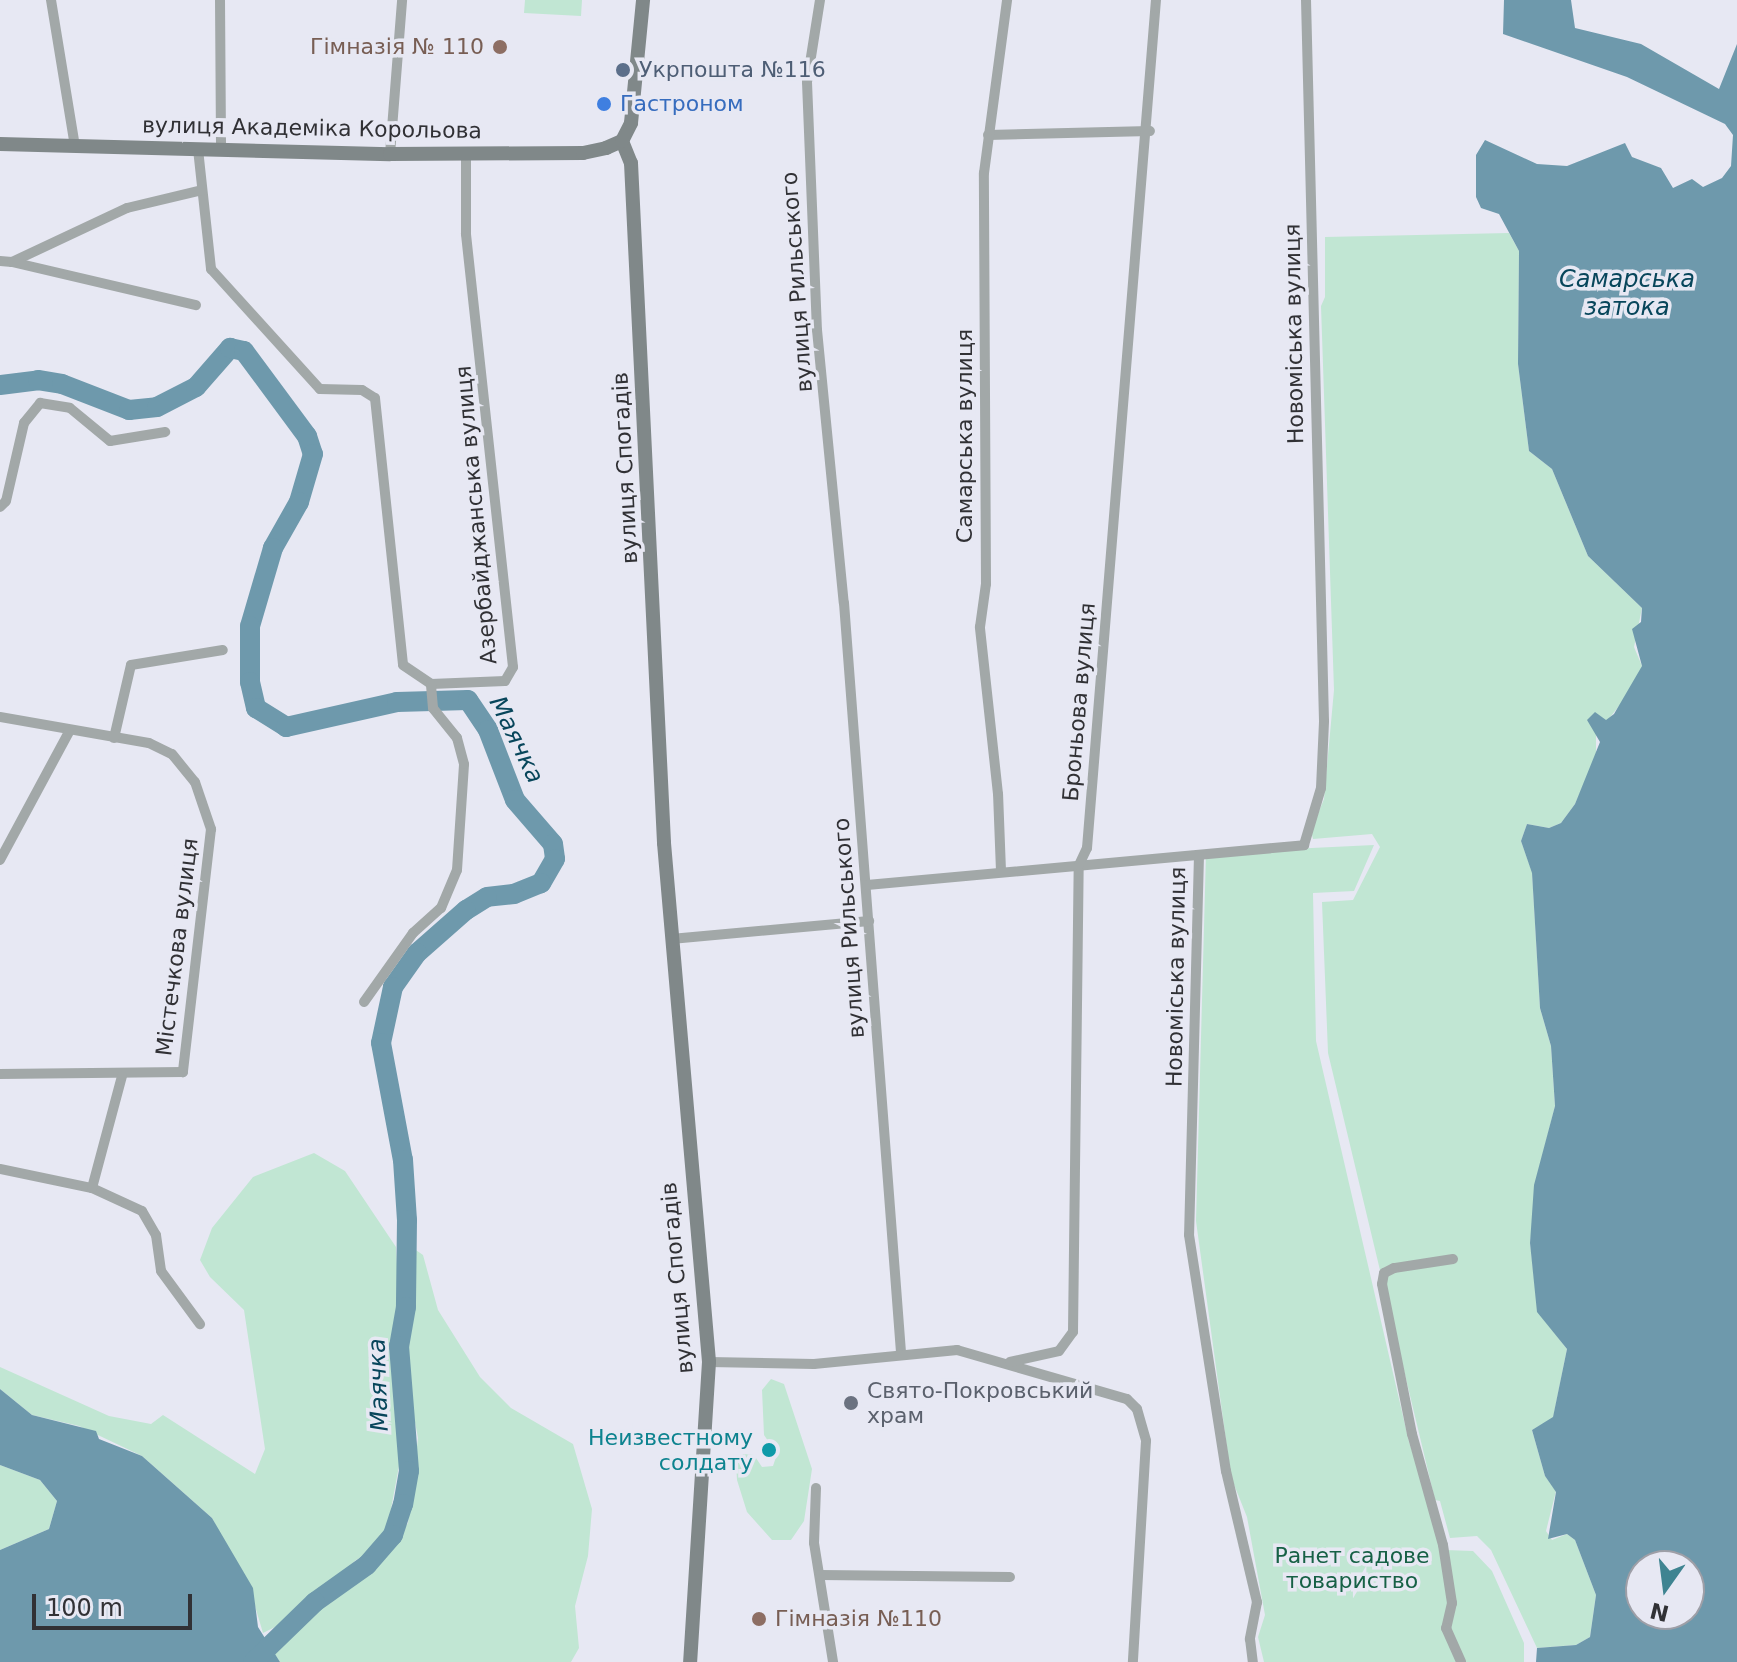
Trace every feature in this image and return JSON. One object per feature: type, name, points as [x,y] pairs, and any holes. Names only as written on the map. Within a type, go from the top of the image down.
[{"type":"street","points":[[51,0],[75,146]]},
{"type":"street","points":[[220,0],[221,150]]},
{"type":"street","points":[[390,154],[402,0]]},
{"type":"street","points":[[622,141],[631,123],[643,0]]},
{"type":"street","name":"вулиця Рильського","points":[[820,0],[807,82],[817,330],[867,885],[901,1353]]},
{"type":"street","name":"Самарська вулиця","points":[[1001,871],[998,794],[980,627],[986,584],[983,249],[988,135],[1007,0]]},
{"type":"street","name":"Броньова вулиця","points":[[1010,1362],[1059,1351],[1073,1332],[1079,865],[1087,848],[1100,650],[1108,604],[1150,131],[1156,0]]},
{"type":"street","name":"Новоміська вулиця","points":[[1253,1662],[1250,1639],[1257,1602],[1226,1471],[1189,1235],[1199,855],[1304,845],[1321,788],[1324,721],[1306,0]]},
{"type":"street","points":[[988,135],[1150,131]]},
{"type":"street","name":"вулиця Академіка Корольова","points":[[0,144],[390,154],[583,153],[622,141]]},
{"type":"street","name":"вулиця Спогадів","points":[[622,141],[631,163],[671,939],[709,1362],[690,1662]]},
{"type":"street","points":[[198,149],[211,269],[320,389],[362,390],[375,398],[403,665],[431,688],[433,708],[457,738],[464,764],[457,870],[441,908],[413,933],[364,1002]]},
{"type":"street","name":"Азербайджанська вулиця","points":[[431,688],[505,681],[513,667],[466,234],[466,153]]},
{"type":"street","points":[[12,262],[127,208],[202,190]]},
{"type":"street","points":[[0,261],[196,305]]},
{"type":"street","points":[[0,507],[6,501],[24,423],[40,403],[70,408],[110,441],[165,432]]},
{"type":"street","points":[[114,738],[131,665],[223,650]]},
{"type":"street","name":"Містечкова вулиця","points":[[0,717],[69,732],[149,743],[172,754],[195,782],[211,829],[183,1072],[122,1076]]},
{"type":"street","points":[[0,860],[69,732]]},
{"type":"street","points":[[867,885],[1199,855]]},
{"type":"street","points":[[671,939],[869,921]]},
{"type":"street","points":[[0,1074],[122,1076],[92,1188]]},
{"type":"street","points":[[0,1169],[92,1188],[148,1218],[161,1271],[200,1324]]},
{"type":"street","points":[[1453,1259],[1394,1268],[1384,1273],[1382,1284],[1412,1434],[1443,1545],[1452,1603],[1446,1628],[1461,1662]]},
{"type":"street","points":[[709,1362],[814,1364],[901,1353],[957,1350],[1010,1362],[1127,1399],[1144,1425],[1133,1662]]},
{"type":"street","points":[[816,1488],[814,1543],[833,1662]]},
{"type":"street","points":[[820,1575],[1010,1577]]},
{"type":"green space","points":[[525,0],[582,0],[581,16],[524,13]]},
{"type":"green space","points":[[1509,233],[1519,251],[1518,364],[1529,451],[1552,469],[1588,556],[1642,608],[1634,647],[1642,666],[1634,687],[1596,735],[1596,756],[1575,804],[1561,823],[1549,828],[1527,824],[1521,841],[1532,872],[1540,1008],[1551,1046],[1555,1106],[1540,1165],[1530,1243],[1538,1312],[1567,1349],[1553,1418],[1532,1430],[1545,1476],[1556,1491],[1546,1531],[1552,1540],[1567,1534],[1575,1540],[1596,1595],[1590,1637],[1576,1645],[1537,1648],[1491,1550],[1477,1536],[1450,1538],[1440,1501],[1435,1500],[1328,1053],[1322,902],[1353,900],[1380,847],[1372,834],[1313,839],[1311,831],[1324,799],[1334,690],[1321,306],[1325,297],[1325,237]]},
{"type":"green space","name":"Ранет садове товариство","points":[[1374,845],[1354,891],[1313,893],[1316,1041],[1409,1442],[1445,1550],[1473,1551],[1492,1571],[1524,1643],[1524,1662],[1264,1662],[1258,1637],[1265,1615],[1247,1517],[1231,1477],[1196,1221],[1206,853]]},
{"type":"green space","points":[[314,1153],[345,1171],[396,1247],[400,1316],[390,1345],[402,1450],[388,1525],[374,1550],[356,1560],[291,1619],[263,1633],[252,1596],[212,1518],[142,1456],[79,1426],[32,1415],[0,1389],[0,1367],[109,1416],[151,1424],[163,1415],[255,1474],[265,1449],[244,1310],[210,1277],[200,1260],[212,1228],[253,1177]]},
{"type":"green space","points":[[413,1248],[423,1255],[438,1310],[480,1377],[511,1408],[573,1444],[592,1509],[588,1556],[575,1606],[579,1648],[571,1662],[280,1662],[274,1653],[288,1635],[384,1558],[408,1523],[418,1438],[406,1375]]},
{"type":"green space","points":[[771,1379],[784,1384],[812,1469],[804,1521],[791,1540],[772,1540],[747,1512],[737,1480],[736,1463],[743,1454],[754,1455],[762,1467],[773,1466],[777,1454],[764,1435],[762,1390]]},
{"type":"green space","points":[[0,1465],[40,1480],[57,1501],[49,1529],[0,1550]]},
{"type":"water","name":"Самарська затока","points":[[1504,0],[1571,0],[1575,28],[1641,44],[1719,89],[1737,44],[1737,1662],[1536,1662],[1537,1648],[1576,1645],[1590,1637],[1596,1595],[1575,1540],[1567,1534],[1548,1539],[1556,1492],[1545,1476],[1532,1430],[1553,1417],[1567,1349],[1537,1312],[1530,1243],[1534,1185],[1555,1106],[1551,1046],[1540,1008],[1532,873],[1521,841],[1527,824],[1549,828],[1561,823],[1575,804],[1600,742],[1587,720],[1595,712],[1606,720],[1614,714],[1642,666],[1632,629],[1641,622],[1642,608],[1588,556],[1552,469],[1529,451],[1518,364],[1519,251],[1499,214],[1481,208],[1476,197],[1476,155],[1485,140],[1537,164],[1567,166],[1625,143],[1632,157],[1661,168],[1673,188],[1692,179],[1703,187],[1722,178],[1731,166],[1733,135],[1725,124],[1627,77],[1503,34]]},
{"type":"water","points":[[0,1389],[32,1415],[96,1431],[99,1439],[142,1456],[212,1518],[253,1588],[258,1627],[280,1662],[0,1662],[0,1550],[49,1529],[57,1501],[40,1480],[0,1465]]},
{"type":"waterway","name":"Маячка","points":[[0,385],[38,380],[62,384],[129,410],[157,407],[196,387],[230,348],[244,351],[307,436],[313,454],[299,502],[273,548],[250,626],[250,682],[256,708],[286,727],[397,702],[468,700],[488,730],[515,800],[553,844],[555,859],[541,883],[514,894],[487,897],[466,910],[417,953],[393,987],[381,1043],[403,1160],[407,1220],[406,1307],[399,1346],[409,1471],[403,1504],[393,1535],[367,1565],[315,1602],[253,1662]]},
{"type":"place","name":"Гімназія № 110","points":[[500,47]]},
{"type":"place","name":"Укрпошта №116","points":[[623,70]]},
{"type":"place","name":"Гастроном","points":[[604,104]]},
{"type":"place","name":"Свято-Покровський храм","points":[[851,1403]]},
{"type":"place","name":"Неизвестному солдату","points":[[769,1450]]},
{"type":"place","name":"Гімназія №110","points":[[759,1619]]}]
